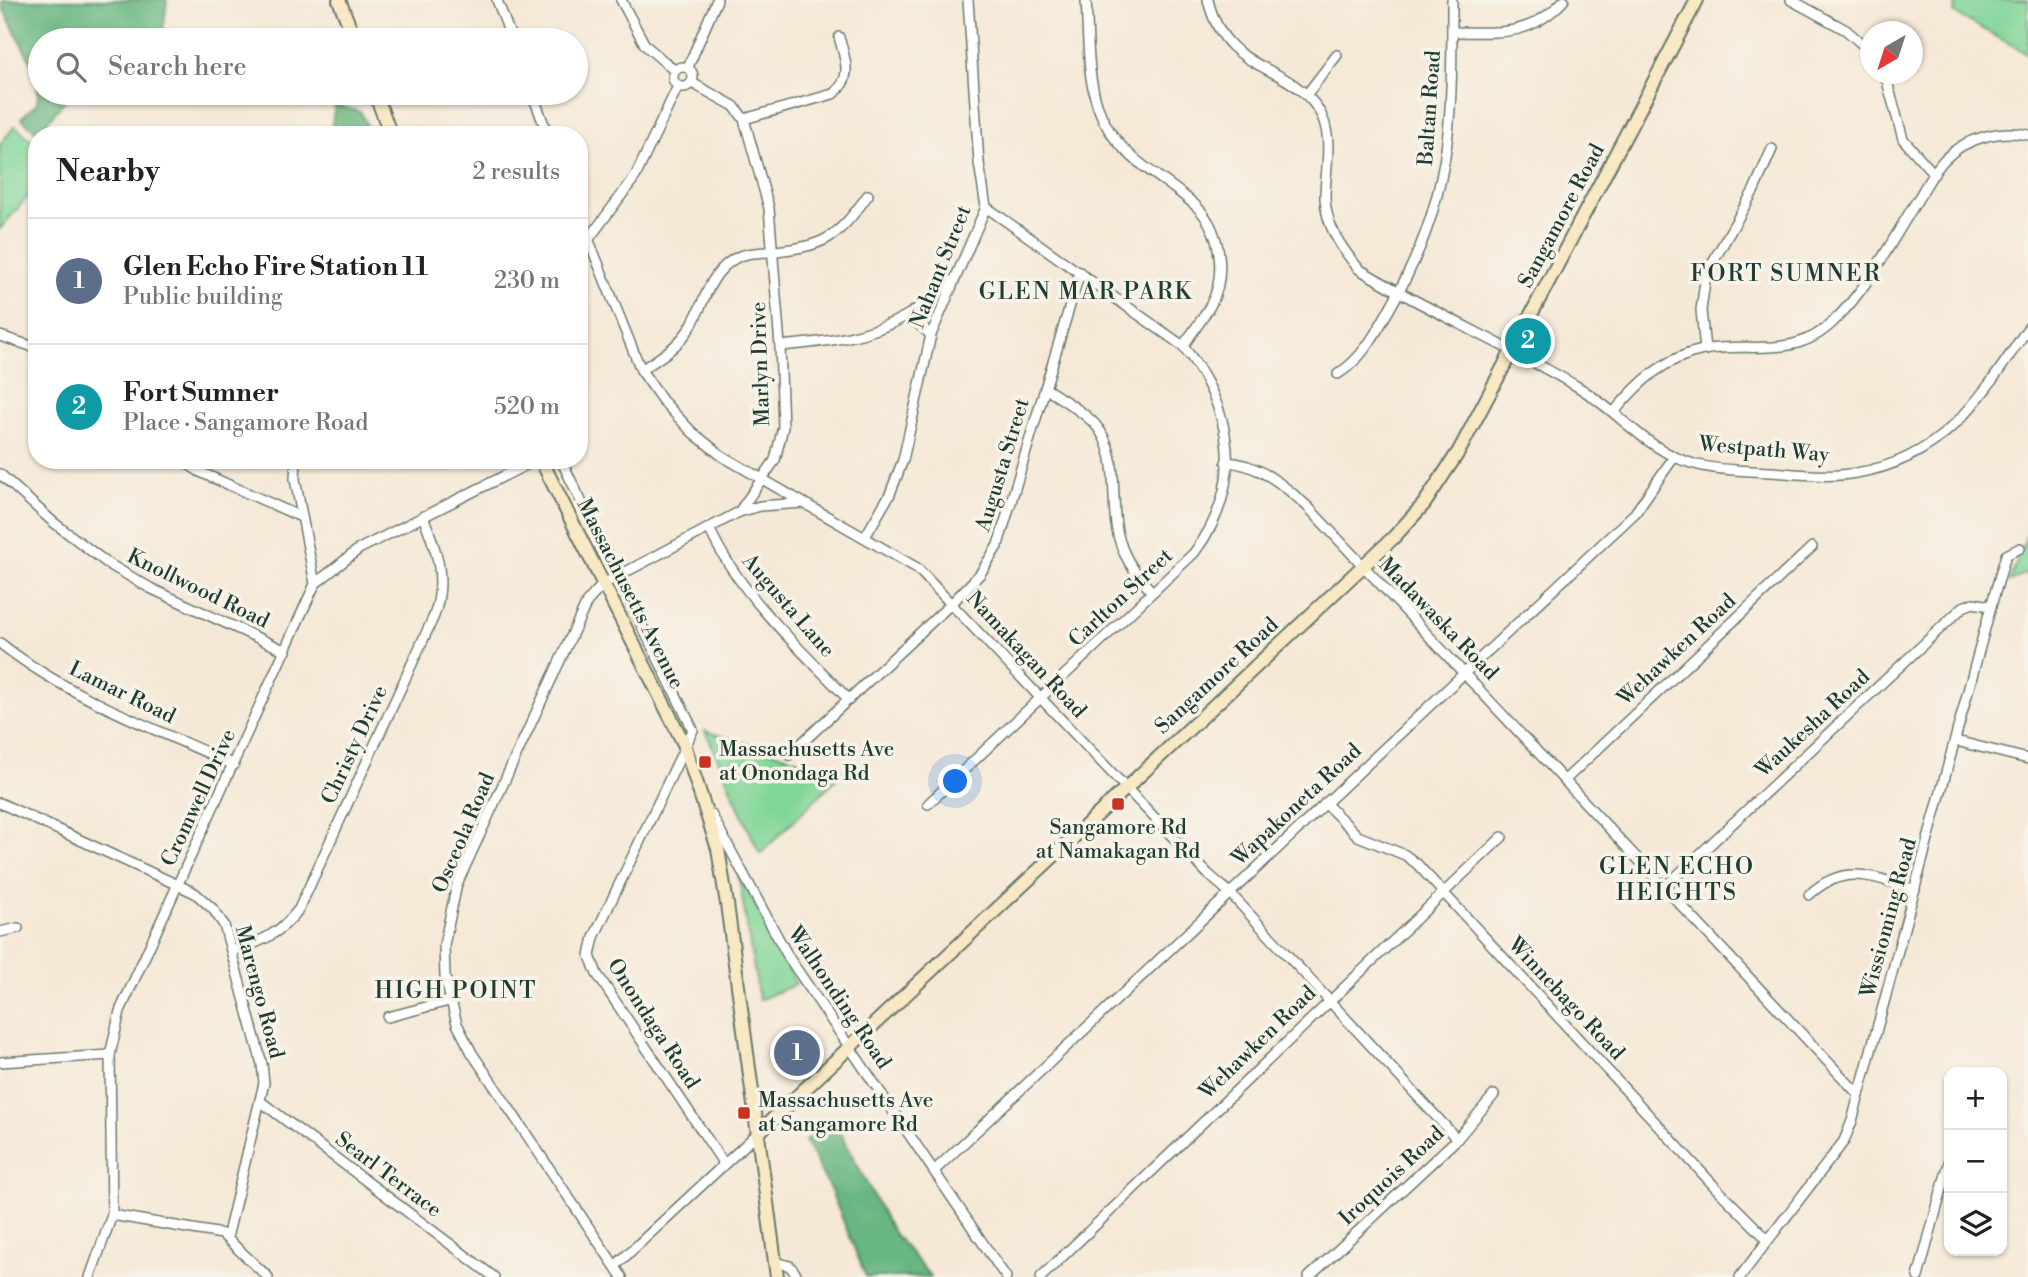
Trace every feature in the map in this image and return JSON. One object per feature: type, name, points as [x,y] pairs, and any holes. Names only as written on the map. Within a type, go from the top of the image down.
[{"type":"street","points":[[339,0],[350,28]]},
{"type":"street","points":[[497,0],[508,28]]},
{"type":"street","points":[[621,0],[645,45],[675,71]]},
{"type":"street","points":[[688,67],[717,0]]},
{"type":"street","name":"Nahant Street","points":[[865,537],[890,494],[903,460],[931,335],[986,207],[979,163],[968,0]]},
{"type":"street","points":[[1086,0],[1092,83],[1108,130],[1130,156],[1197,208],[1210,225],[1217,245],[1219,281],[1211,304],[1183,346]]},
{"type":"street","name":"Westpath Way","points":[[1208,0],[1218,28],[1228,43],[1255,66],[1307,94],[1320,111],[1327,130],[1325,200],[1331,227],[1341,247],[1359,268],[1399,293],[1580,388],[1674,457],[1721,468],[1822,475],[1855,474],[1884,467],[1913,456],[1962,420],[1984,394],[2028,328]]},
{"type":"street","name":"Baltan Road","points":[[1338,374],[1370,344],[1399,293],[1418,254],[1442,181],[1451,109],[1452,0]]},
{"type":"street","points":[[1452,32],[1522,30],[1549,16],[1564,0]]},
{"type":"street","name":"Sangamore Road","points":[[615,1266],[1394,537],[1439,484],[1698,0]]},
{"type":"street","points":[[1791,0],[1846,30],[1860,42]]},
{"type":"street","points":[[692,83],[734,106],[744,118],[809,102],[833,94],[842,87],[848,70],[839,37]]},
{"type":"street","points":[[1307,94],[1338,55]]},
{"type":"street","points":[[682,66],[688,67],[693,72],[692,83],[684,87],[678,86],[673,78],[675,71],[682,66]]},
{"type":"street","points":[[1888,84],[1903,139],[1934,174]]},
{"type":"street","points":[[588,240],[635,177],[678,86]]},
{"type":"street","points":[[380,105],[388,126]]},
{"type":"street","points":[[537,105],[545,126]]},
{"type":"street","name":"Marlyn Drive","points":[[603,584],[739,513],[775,460],[783,427],[774,251],[769,208],[744,118]]},
{"type":"street","points":[[1614,412],[1650,374],[1670,361],[1704,350],[1786,347],[1810,338],[1832,323],[1856,297],[1944,159],[1969,142],[1986,136],[2018,133],[2028,135]]},
{"type":"street","points":[[1704,350],[1700,310],[1706,274],[1754,190],[1772,149]]},
{"type":"street","points":[[641,370],[669,352],[683,337],[718,272],[743,254],[804,249],[828,240],[845,225],[867,195]]},
{"type":"street","points":[[986,207],[1183,346],[1201,369],[1216,397],[1226,462]]},
{"type":"street","name":"Namakagan Road","points":[[588,240],[641,370],[662,400],[692,432],[722,456],[917,568],[953,602],[1126,787],[1229,892],[1457,1139]]},
{"type":"street","name":"Augusta Street","points":[[789,755],[953,602],[980,574],[998,545],[1080,272]]},
{"type":"street","points":[[780,346],[855,337],[908,315],[953,280]]},
{"type":"street","points":[[908,315],[931,335]]},
{"type":"street","points":[[0,336],[28,345]]},
{"type":"street","points":[[1045,388],[1080,411],[1104,438],[1113,463],[1120,543],[1131,566],[1152,593]]},
{"type":"street","name":"Wapakoneta Road","points":[[935,1170],[1634,513],[1674,457]]},
{"type":"street","name":"Madawaska Road","points":[[1226,462],[1244,463],[1284,486],[1566,779],[1859,1095]]},
{"type":"street","name":"Carlton Street","points":[[929,804],[1194,553],[1211,531],[1225,493],[1226,462]]},
{"type":"street","points":[[196,469],[301,517]]},
{"type":"street","points":[[296,469],[301,517],[315,584]]},
{"type":"street","name":"Cromwell Drive","points":[[90,1277],[112,1214],[110,1055],[120,1011],[315,584],[359,549],[520,469]]},
{"type":"street","name":"Massachusetts Avenue","points":[[543,469],[684,744],[704,800],[718,849],[777,1277]]},
{"type":"street","name":"Massachusetts Avenue","points":[[566,469],[694,730],[684,744]]},
{"type":"street","name":"Knollwood Road","points":[[0,474],[53,522],[107,563],[150,588],[286,651]]},
{"type":"street","points":[[739,513],[760,506],[805,503]]},
{"type":"street","name":"Christy Drive","points":[[232,951],[271,937],[288,924],[299,909],[434,616],[441,585],[440,559],[423,516]]},
{"type":"street","name":"Augusta Lane","points":[[710,530],[723,559],[741,584],[849,700]]},
{"type":"street","name":"Wehawken Road","points":[[1566,779],[1812,547]]},
{"type":"street","name":"Wissioming Road","points":[[1740,1277],[1843,1141],[1859,1095],[2006,555],[2020,548]]},
{"type":"street","name":"Osceola Road","points":[[603,584],[587,602],[457,884],[444,945],[449,1001],[472,1054],[622,1277]]},
{"type":"street","name":"Waukesha Road","points":[[1666,886],[1963,607],[1973,603],[1991,606]]},
{"type":"street","name":"Lamar Road","points":[[0,643],[45,674],[93,701],[234,765]]},
{"type":"street","points":[[1956,741],[2028,760]]},
{"type":"street","name":"Onondaga Road","points":[[684,744],[594,937],[590,956],[597,974],[724,1164]]},
{"type":"street","name":"Walhonding Road","points":[[704,800],[789,958],[1006,1277]]},
{"type":"street","name":"Marengo Road","points":[[0,803],[195,892],[214,909],[224,925],[262,1064],[260,1101],[227,1238]]},
{"type":"street","name":"Winnebago Road","points":[[1325,803],[1358,836],[1405,855],[1417,864],[1716,1188],[1768,1240]]},
{"type":"street","name":"Wehawken Road","points":[[1041,1277],[1502,837]]},
{"type":"street","points":[[1809,895],[1825,880],[1849,874],[1873,876],[1916,890]]},
{"type":"street","points":[[0,932],[18,928]]},
{"type":"street","points":[[388,1017],[449,1001]]},
{"type":"street","points":[[0,1062],[110,1055]]},
{"type":"street","name":"Iroquois Road","points":[[1309,1277],[1457,1139],[1493,1095]]},
{"type":"street","name":"Searl Terrace","points":[[260,1101],[494,1277]]},
{"type":"street","points":[[1918,1277],[1944,1181]]},
{"type":"street","points":[[112,1214],[217,1233],[227,1238],[268,1277]]},
{"type":"street","points":[[775,1262],[790,1266],[798,1277]]},
{"type":"green space","points":[[3,0],[167,0],[164,28],[28,28],[28,57],[2,6]]},
{"type":"green space","points":[[1957,0],[2028,0],[2028,54],[1954,13]]},
{"type":"green space","points":[[35,105],[61,105],[44,126],[30,126],[21,118]]},
{"type":"green space","points":[[335,105],[361,112],[367,126],[332,126]]},
{"type":"green space","points":[[15,126],[28,137],[28,196],[0,229],[0,144]]},
{"type":"green space","points":[[2028,532],[2028,572],[2009,582]]},
{"type":"green space","points":[[705,731],[842,773],[760,854]]},
{"type":"green space","points":[[738,872],[796,984],[759,1000]]},
{"type":"green space","points":[[833,1118],[891,1230],[931,1277],[866,1277],[831,1191],[805,1141]]},
{"type":"place","name":"Fort Sumner","points":[[1528,341]]},
{"type":"place","name":"Massachusetts Ave at Onondaga Rd","points":[[705,762]]},
{"type":"place","name":"Sangamore Rd at Namakagan Rd","points":[[1118,804]]},
{"type":"place","name":"Glen Echo Fire Station 11","points":[[797,1053]]},
{"type":"place","name":"Massachusetts Ave at Sangamore Rd","points":[[744,1113]]},
{"type":"district","name":"FORT SUMNER","points":[[1786,274]]},
{"type":"district","name":"GLEN MAR PARK","points":[[1086,292]]},
{"type":"district","name":"GLEN ECHO HEIGHTS","points":[[1677,880]]},
{"type":"district","name":"HIGH POINT","points":[[456,991]]}]
